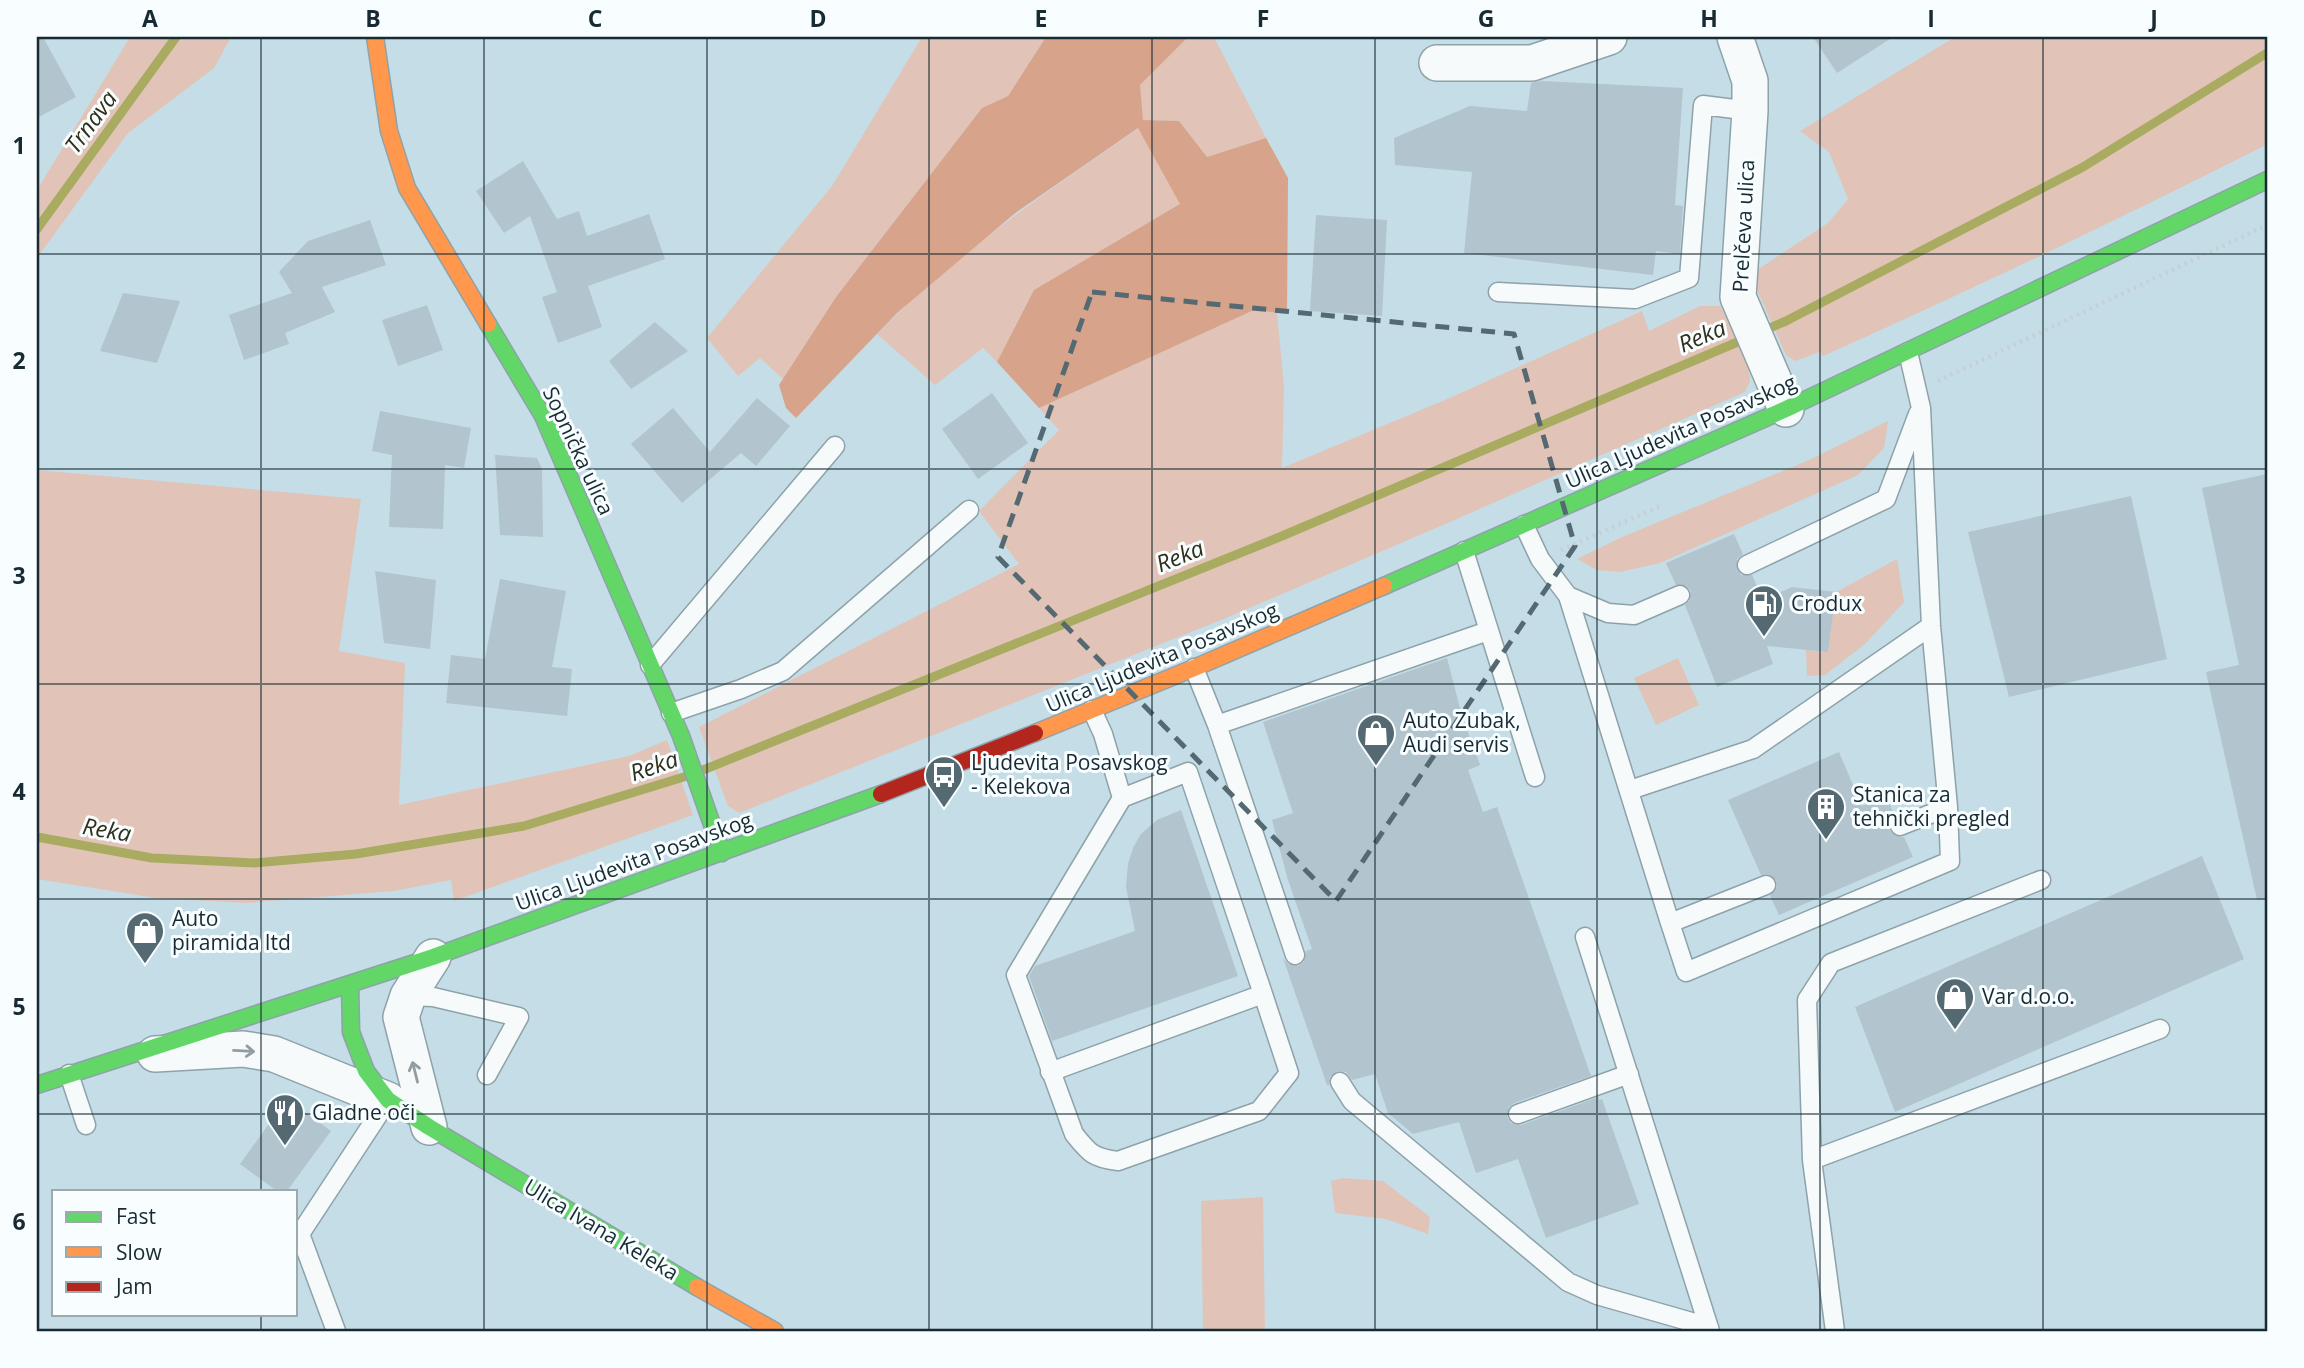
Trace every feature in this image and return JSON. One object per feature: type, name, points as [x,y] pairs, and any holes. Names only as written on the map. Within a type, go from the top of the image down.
[{"type":"main road","name":"Sopnička ulica","points":[[375,37],[389,131],[407,188],[543,416],[681,736],[722,853]]},
{"type":"main road","name":"Ulica Ljudevita Posavskog","points":[[37,1085],[433,957],[913,783],[1194,668],[1786,409],[2267,180]]},
{"type":"main road","name":"Ulica Ivana Keleka","points":[[350,984],[351,1032],[366,1071],[388,1100],[429,1127],[775,1331]]},
{"type":"street","points":[[1437,63],[1532,63],[1609,37]]},
{"type":"street","name":"Prelčeva ulica","points":[[1735,37],[1750,81],[1751,111],[1738,297],[1786,409]]},
{"type":"street","points":[[429,1127],[401,1017],[408,996],[433,957]]},
{"type":"street","name":"Ulica Ivana Keleka","points":[[127,1055],[243,1049],[274,1054],[388,1100]]},
{"type":"lane","points":[[1498,292],[1635,299],[1689,278],[1703,105],[1751,111]]},
{"type":"lane","points":[[1524,525],[1540,559],[1568,596],[1686,972],[1950,861],[1948,807],[1931,626],[1921,408],[1908,352]]},
{"type":"lane","points":[[1747,565],[1886,499],[1921,408]]},
{"type":"lane","points":[[650,666],[835,446]]},
{"type":"lane","points":[[671,713],[741,689],[783,671],[969,510]]},
{"type":"lane","points":[[1464,551],[1535,777]]},
{"type":"lane","points":[[1568,596],[1608,613],[1634,615],[1680,596]]},
{"type":"lane","points":[[1630,790],[1753,749],[1931,626]]},
{"type":"lane","points":[[1217,725],[1488,631]]},
{"type":"lane","points":[[1194,668],[1217,725],[1296,955]]},
{"type":"lane","points":[[1092,710],[1103,734],[1122,798]]},
{"type":"lane","points":[[1188,772],[1289,1073],[1259,1111],[1118,1161],[1102,1159],[1088,1153],[1074,1135],[1016,975],[1122,798],[1188,772]]},
{"type":"lane","points":[[1900,826],[1948,807]]},
{"type":"lane","points":[[1835,1331],[1812,1160],[1807,1000],[1831,963],[2041,880]]},
{"type":"lane","points":[[1670,923],[1766,885]]},
{"type":"lane","points":[[1586,937],[1710,1329]]},
{"type":"lane","points":[[1050,1072],[1263,993]]},
{"type":"lane","points":[[408,996],[433,997],[519,1017],[487,1075]]},
{"type":"lane","points":[[1812,1160],[2160,1029]]},
{"type":"lane","points":[[69,1074],[86,1125]]},
{"type":"lane","points":[[1518,1114],[1629,1074]]},
{"type":"lane","points":[[1340,1082],[1352,1101],[1568,1282],[1597,1295],[1710,1329]]},
{"type":"lane","points":[[335,1331],[298,1236],[380,1116],[388,1100]]},
{"type":"path","points":[[1955,373],[2267,225]]},
{"type":"highlighted area","points":[[1092,292],[1514,334],[1575,546],[1336,901],[998,557]]},
{"type":"shaded area","points":[[130,37],[231,37],[214,68],[128,133],[37,258],[37,190]]},
{"type":"shaded area","points":[[922,37],[1046,37],[1008,96],[982,108],[836,297],[783,379],[760,358],[738,376],[707,338],[832,186]]},
{"type":"shaded area","points":[[1046,37],[1188,37],[1140,85],[1143,120],[1179,121],[1207,157],[1266,138],[1288,178],[1287,314],[1254,310],[1039,408],[997,362],[1034,290],[1180,204],[1138,128],[1014,214],[897,313],[796,418],[786,408],[779,385],[836,297],[982,108],[1008,96]]},
{"type":"shaded area","points":[[1187,37],[1214,37],[1266,138],[1207,157],[1179,121],[1143,120],[1139,85]]},
{"type":"shaded area","points":[[1955,37],[2267,37],[2266,145],[1934,306],[1823,356],[1820,352],[1795,361],[1786,355],[1758,292],[1757,270],[1828,223],[1848,199],[1829,152],[1800,131]]},
{"type":"shaded area","points":[[1139,128],[1181,204],[1034,290],[997,362],[983,348],[935,385],[877,334],[970,250]]},
{"type":"shaded area","points":[[1700,306],[1720,306],[1729,322],[1750,374],[1745,392],[1226,618],[739,813],[728,806],[699,727],[1019,564],[979,511],[1059,430],[1039,408],[1254,310],[1277,313],[1284,386],[1282,468],[1452,397],[1642,311],[1649,331]]},
{"type":"shaded area","points":[[1888,421],[1884,448],[1858,475],[1660,563],[1620,572],[1597,570],[1577,559],[1622,537],[1807,461]]},
{"type":"shaded area","points":[[37,470],[361,499],[339,651],[405,663],[399,805],[629,756],[667,740],[693,815],[454,901],[451,880],[394,891],[246,903],[156,898],[37,879]]},
{"type":"shaded area","points":[[1897,559],[1904,602],[1865,644],[1825,675],[1807,676],[1806,650],[1828,652],[1836,592]]},
{"type":"shaded area","points":[[1678,658],[1699,705],[1656,725],[1634,678]]},
{"type":"shaded area","points":[[1343,1178],[1383,1181],[1430,1217],[1428,1234],[1386,1219],[1335,1213],[1331,1181]]},
{"type":"shaded area","points":[[1263,1197],[1265,1331],[1203,1331],[1201,1201]]},
{"type":"building","points":[[37,37],[43,37],[76,97],[37,118]]},
{"type":"building","points":[[1813,37],[1893,37],[1837,73]]},
{"type":"building","points":[[1541,81],[1683,88],[1675,205],[1683,206],[1680,254],[1656,251],[1653,275],[1464,253],[1472,172],[1395,165],[1394,138],[1470,106],[1527,111],[1531,83]]},
{"type":"building","points":[[523,161],[557,219],[579,211],[587,236],[649,214],[665,259],[588,286],[602,327],[558,343],[542,297],[557,292],[530,216],[504,233],[476,191]]},
{"type":"building","points":[[1316,215],[1387,220],[1382,316],[1310,311]]},
{"type":"building","points":[[370,220],[386,265],[322,287],[335,312],[285,333],[289,344],[244,360],[229,315],[292,293],[279,272],[308,241]]},
{"type":"building","points":[[123,293],[180,301],[157,363],[100,351]]},
{"type":"building","points":[[427,305],[443,350],[398,366],[382,320]]},
{"type":"building","points":[[655,322],[688,351],[631,389],[609,361]]},
{"type":"building","points":[[992,393],[1028,443],[978,479],[942,429]]},
{"type":"building","points":[[757,398],[790,426],[756,466],[741,453],[682,503],[631,444],[673,408],[710,452]]},
{"type":"building","points":[[380,411],[471,428],[464,468],[445,465],[443,529],[389,527],[392,455],[372,451]]},
{"type":"building","points":[[495,455],[537,458],[542,469],[543,537],[500,535]]},
{"type":"building","points":[[2267,474],[2267,899],[2257,900],[2206,672],[2239,665],[2202,488]]},
{"type":"building","points":[[2131,496],[2167,659],[2009,697],[1968,532]]},
{"type":"building","name":"Crodux","points":[[1734,534],[1743,554],[1737,559],[1737,569],[1741,575],[1752,575],[1763,600],[1792,587],[1836,592],[1828,652],[1767,646],[1773,664],[1717,687],[1685,605],[1689,601],[1691,591],[1686,586],[1676,585],[1666,563]]},
{"type":"building","points":[[375,571],[436,580],[430,649],[384,643]]},
{"type":"building","points":[[500,579],[566,591],[552,667],[572,669],[567,716],[446,703],[451,655],[485,659]]},
{"type":"building","points":[[1447,658],[1462,716],[1480,765],[1468,770],[1483,812],[1497,807],[1591,1076],[1514,1103],[1509,1107],[1507,1117],[1511,1123],[1521,1125],[1599,1097],[1599,1100],[1602,1099],[1639,1204],[1546,1238],[1518,1159],[1476,1173],[1459,1122],[1413,1134],[1388,1113],[1375,1074],[1352,1080],[1346,1072],[1339,1071],[1330,1076],[1327,1085],[1283,958],[1288,964],[1298,966],[1304,962],[1306,951],[1312,949],[1288,880],[1272,820],[1293,813],[1263,722]]},
{"type":"building","name":"Stanica za tehnički pregled","points":[[1839,752],[1862,806],[1886,796],[1895,816],[1889,824],[1890,831],[1898,837],[1904,837],[1913,857],[1779,915],[1770,896],[1777,887],[1776,880],[1768,874],[1761,875],[1728,800]]},
{"type":"building","points":[[1181,810],[1238,976],[1052,1041],[1029,976],[1035,966],[1135,931],[1126,887],[1133,848],[1141,834],[1157,820]]},
{"type":"building","points":[[2202,856],[2244,959],[1895,1112],[1855,1007]]},
{"type":"building","name":"Gladne oči","points":[[287,1099],[331,1131],[288,1190],[276,1190],[240,1164]]},
{"type":"waterway","name":"Trnava","points":[[37,229],[176,37]]},
{"type":"waterway","name":"Reka","points":[[1760,332],[2083,167],[2267,53]]},
{"type":"waterway","name":"Reka","points":[[703,770],[1282,536],[1747,338]]},
{"type":"waterway","name":"Reka","points":[[37,837],[152,858],[254,863],[356,854],[524,826],[687,776]]},
{"type":"traffic: fast","points":[[1384,586],[1786,409],[2267,180]]},
{"type":"traffic: fast","points":[[488,324],[543,416],[681,736],[722,853]]},
{"type":"traffic: fast","points":[[37,1085],[433,957],[881,794]]},
{"type":"traffic: fast","points":[[350,984],[351,1032],[366,1071],[388,1100],[697,1287]]},
{"type":"traffic: slow","points":[[375,37],[389,131],[407,188],[488,324]]},
{"type":"traffic: slow","points":[[1035,733],[1384,586]]},
{"type":"traffic: slow","points":[[697,1287],[775,1331]]},
{"type":"traffic: jam","points":[[881,794],[1035,733]]},
{"type":"place","name":"Crodux","points":[[1764,638]]},
{"type":"place","name":"Auto Zubak, Audi servis","points":[[1376,767]]},
{"type":"place","name":"Ljudevita Posavskog - Kelekova","points":[[944,809]]},
{"type":"place","name":"Stanica za tehnički pregled","points":[[1826,841]]},
{"type":"place","name":"Auto piramida ltd","points":[[145,965]]},
{"type":"place","name":"Var d.o.o.","points":[[1955,1031]]},
{"type":"place","name":"Gladne oči","points":[[285,1147]]}]
